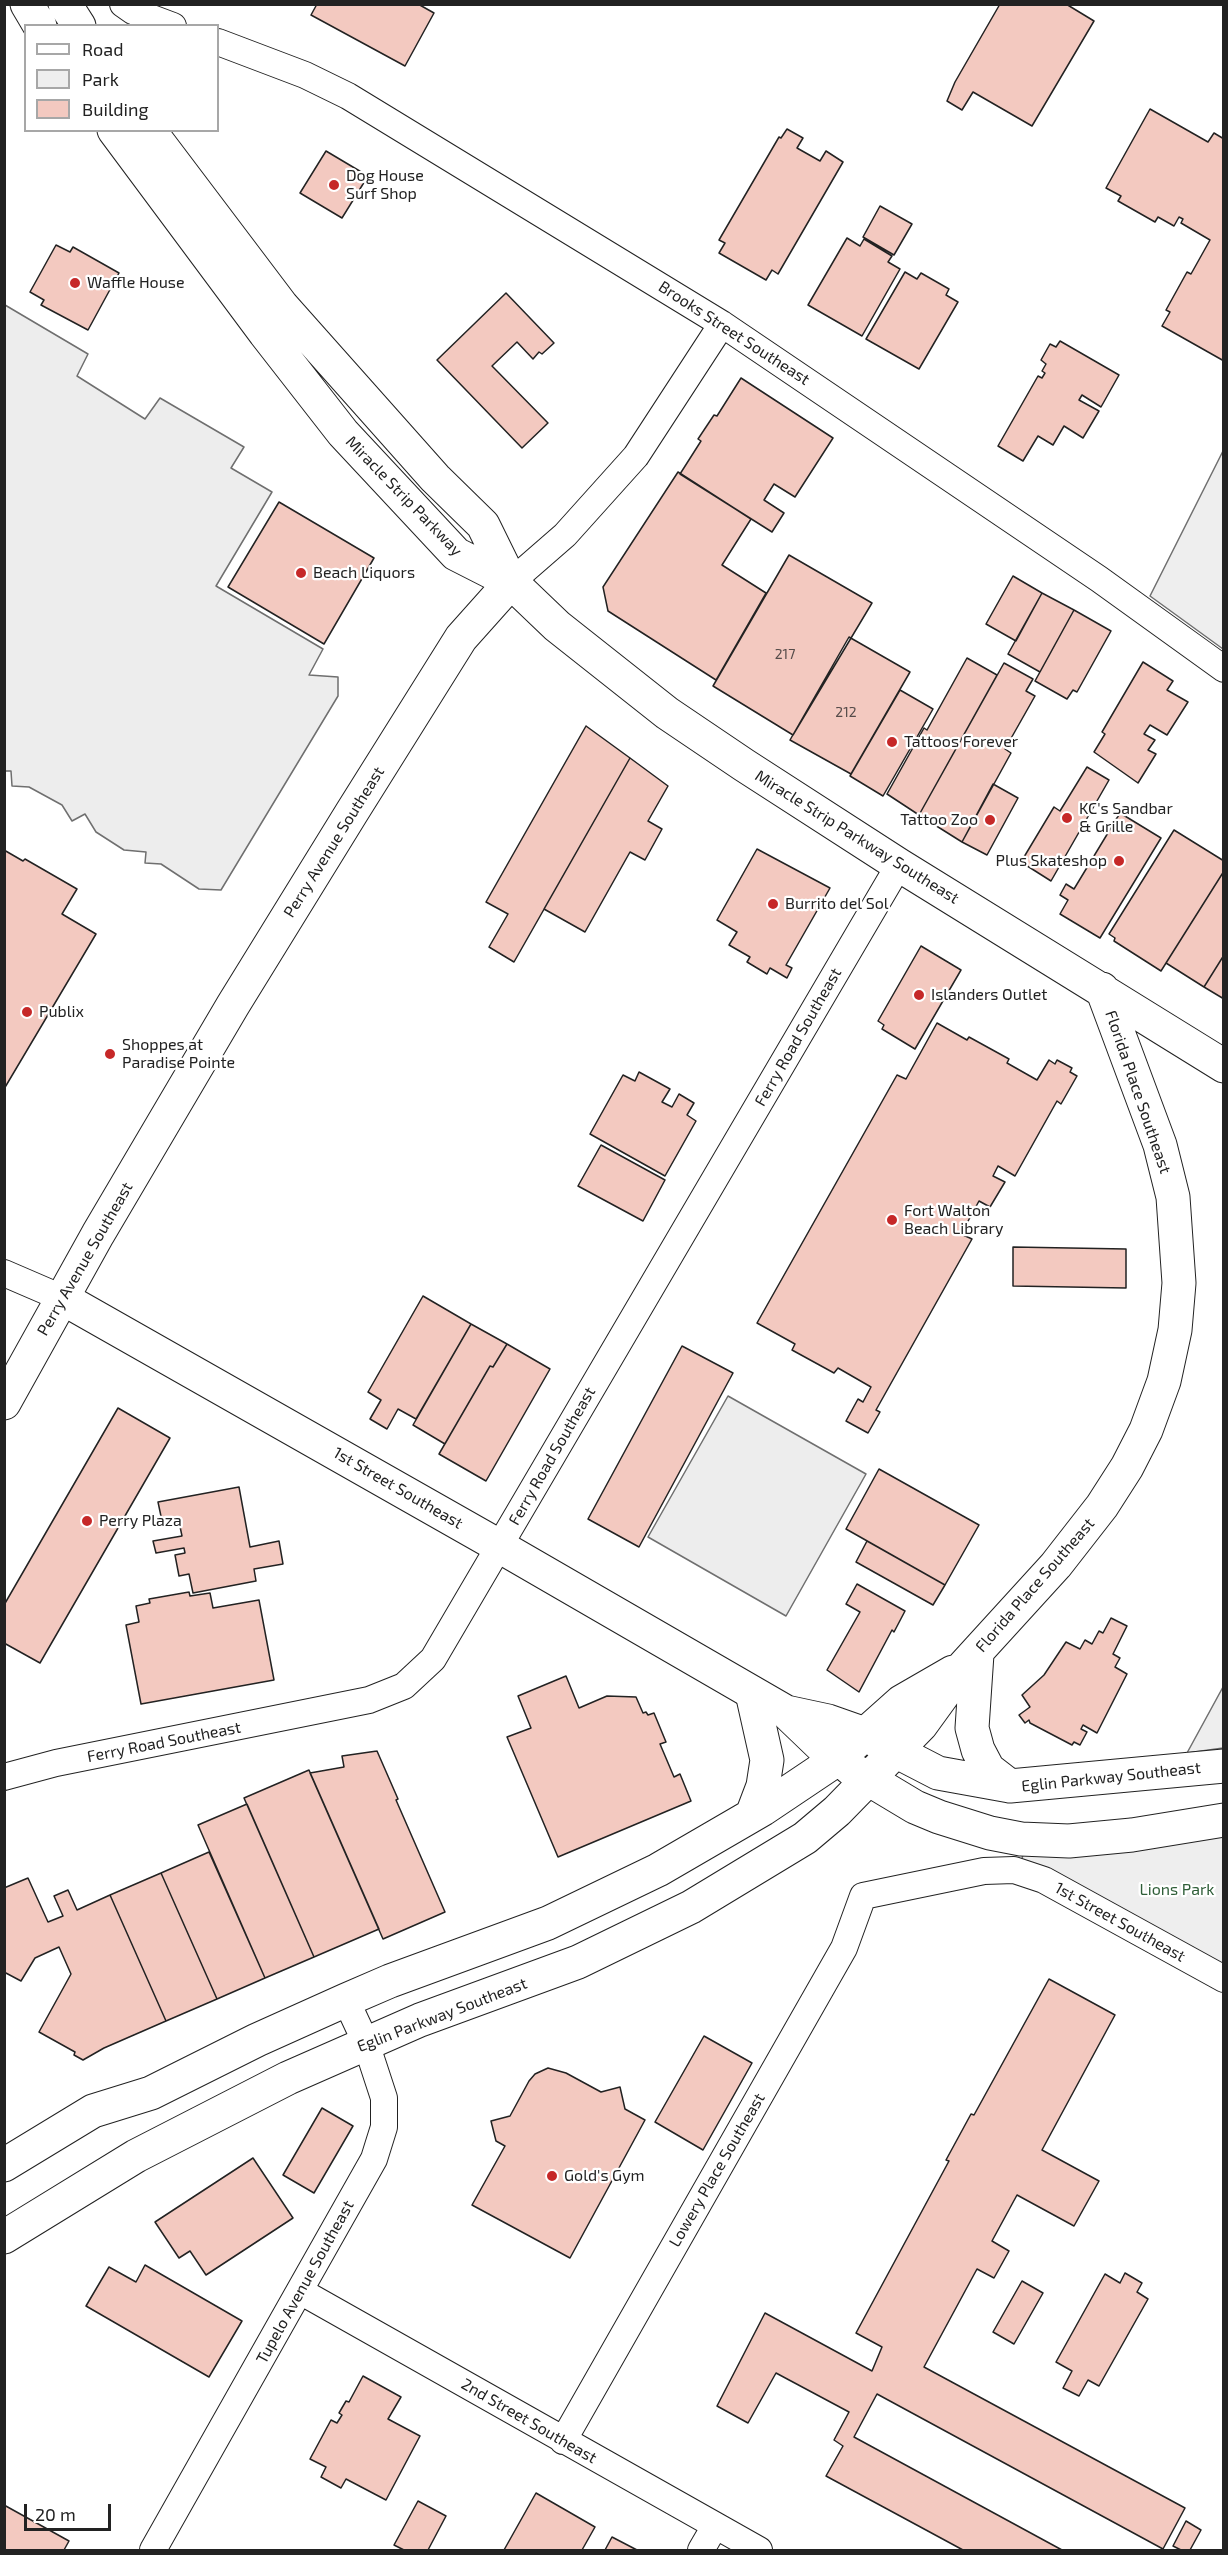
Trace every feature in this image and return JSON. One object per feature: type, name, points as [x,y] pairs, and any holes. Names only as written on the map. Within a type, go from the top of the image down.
[{"type":"main road","points":[[27,4],[39,24]]},
{"type":"main road","points":[[65,4],[78,24]]},
{"type":"main road","name":"Miracle Strip Parkway","points":[[115,132],[264,333],[343,433],[456,554],[511,582]]},
{"type":"main road","name":"Miracle Strip Parkway","points":[[151,132],[282,306],[435,478],[483,525],[511,582]]},
{"type":"main road","name":"Miracle Strip Parkway Southeast","points":[[511,582],[558,626],[667,713],[899,865],[1224,1066]]},
{"type":"main road","name":"Perry Avenue Southeast","points":[[4,1403],[227,1015],[461,638],[511,582]]},
{"type":"main road","name":"Florida Place Southeast","points":[[970,1660],[1056,1565],[1102,1506],[1127,1467],[1146,1430],[1164,1381],[1175,1330],[1179,1283],[1173,1197],[1160,1145],[1102,989]]},
{"type":"main road","name":"1st Street Southeast","points":[[63,1298],[500,1546],[786,1712]]},
{"type":"main road","points":[[4,2165],[93,2111],[150,2093],[257,2040],[346,2000],[390,1981],[548,1923],[658,1870],[752,1815],[836,1760],[902,1702],[970,1660]]},
{"type":"main road","points":[[970,1660],[972,1728],[978,1750],[988,1769],[1010,1786]]},
{"type":"main road","name":"Eglin Parkway Southeast","points":[[4,2237],[136,2156],[288,2078],[420,2020],[578,1962],[691,1907],[806,1838],[869,1780],[921,1725],[970,1660]]},
{"type":"main road","points":[[752,1693],[768,1760],[763,1786],[752,1815]]},
{"type":"main road","points":[[786,1712],[836,1760],[869,1780],[915,1807],[990,1833],[1021,1839],[1069,1840],[1132,1835],[1224,1820]]},
{"type":"main road","name":"Eglin Parkway Southeast","points":[[786,1712],[828,1721],[865,1734],[938,1773],[1010,1786],[1224,1766]]},
{"type":"street","points":[[123,4],[168,24]]},
{"type":"street","name":"Brooks Street Southeast","points":[[219,42],[277,64],[348,96],[722,324],[1089,573],[1224,669]]},
{"type":"street","name":"Perry Avenue Southeast","points":[[511,582],[565,535],[636,456],[722,324]]},
{"type":"street","name":"Ferry Road Southeast","points":[[4,1777],[56,1763],[369,1700],[404,1686],[434,1659],[899,865]]},
{"type":"street","name":"1st Street Southeast","points":[[4,1273],[63,1298]]},
{"type":"street","name":"1st Street Southeast","points":[[1014,1870],[1044,1880],[1224,1979]]},
{"type":"street","name":"Lowery Place Southeast","points":[[563,2441],[844,1948],[863,1896],[984,1871],[1014,1870]]},
{"type":"street","name":"Tupelo Avenue Southeast","points":[[153,2550],[374,2159],[384,2127],[384,2098],[366,2043],[346,2000]]},
{"type":"street","name":"2nd Street Southeast","points":[[300,2290],[759,2550]]},
{"type":"street","points":[[701,2550],[715,2526]]},
{"type":"green space","points":[[1223,451],[1223,649],[1150,596]]},
{"type":"green space","points":[[1223,1687],[1223,1748],[1187,1753]]},
{"type":"green space","name":"Lions Park","points":[[1223,1835],[1223,1969],[1021,1863],[1024,1850]]},
{"type":"shaded area","points":[[5,305],[88,354],[77,376],[145,419],[160,398],[244,447],[231,468],[272,492],[216,586],[323,649],[309,675],[338,677],[338,696],[221,890],[199,889],[161,864],[145,863],[146,852],[124,850],[96,832],[85,814],[72,821],[62,805],[29,787],[12,786],[11,771],[5,771]]},
{"type":"shaded area","points":[[728,1396],[866,1474],[786,1616],[648,1537]]},
{"type":"building","points":[[317,4],[418,4],[434,13],[405,66],[311,15]]},
{"type":"building","points":[[1000,4],[1066,4],[1094,21],[1032,126],[973,92],[962,110],[947,101],[955,82]]},
{"type":"building","points":[[1150,109],[1208,142],[1214,133],[1224,139],[1224,361],[1162,326],[1170,312],[1166,310],[1187,272],[1191,274],[1210,240],[1181,223],[1183,219],[1179,217],[1174,226],[1158,217],[1155,222],[1118,201],[1121,196],[1106,188]]},
{"type":"building","points":[[787,129],[803,138],[797,148],[820,161],[826,151],[843,162],[778,274],[772,270],[766,280],[719,253],[725,243],[719,240],[779,137],[781,138]]},
{"type":"building","name":"Dog House Surf Shop","points":[[326,151],[368,176],[342,218],[300,193]]},
{"type":"building","points":[[880,206],[912,224],[894,255],[863,237]]},
{"type":"building","points":[[847,238],[860,246],[864,239],[892,256],[888,262],[900,269],[862,336],[808,305]]},
{"type":"building","name":"Waffle House","points":[[56,245],[70,252],[73,247],[119,273],[88,330],[41,305],[44,300],[30,292]]},
{"type":"building","points":[[905,272],[917,279],[921,273],[949,289],[946,295],[958,302],[919,369],[866,339]]},
{"type":"building","points":[[506,293],[554,343],[542,354],[539,352],[533,359],[517,342],[492,366],[548,423],[522,448],[437,360]]},
{"type":"building","points":[[1060,341],[1119,375],[1101,407],[1082,395],[1079,400],[1099,411],[1083,438],[1064,426],[1053,445],[1038,436],[1023,461],[998,446],[1038,376],[1042,378],[1045,373],[1042,371],[1046,364],[1041,360],[1050,344],[1056,347]]},
{"type":"building","points":[[741,378],[833,438],[795,497],[774,484],[764,500],[784,513],[772,532],[680,474],[701,441],[698,439],[714,415],[717,416]]},
{"type":"building","points":[[678,472],[751,519],[722,565],[766,593],[716,680],[608,611],[603,587]]},
{"type":"building","name":"Beach Liquors","points":[[279,502],[374,558],[324,644],[228,587]]},
{"type":"building","points":[[789,555],[872,603],[793,735],[713,686]]},
{"type":"building","points":[[1013,576],[1042,593],[1016,641],[986,624]]},
{"type":"building","points":[[1042,593],[1074,610],[1040,672],[1008,654]]},
{"type":"building","points":[[1074,610],[1111,631],[1077,692],[1073,690],[1067,699],[1035,681]]},
{"type":"building","points":[[849,637],[910,672],[851,774],[790,740]]},
{"type":"building","points":[[967,658],[997,675],[919,815],[887,794],[924,728],[927,730]]},
{"type":"building","points":[[1143,662],[1173,681],[1167,690],[1188,702],[1167,735],[1150,725],[1144,734],[1155,740],[1148,750],[1156,754],[1138,783],[1094,752],[1105,734],[1102,732]]},
{"type":"building","points":[[1004,663],[1033,679],[1026,691],[1035,696],[1005,749],[1011,753],[962,842],[919,815]]},
{"type":"building","name":"Tattoos Forever","points":[[900,690],[933,709],[883,796],[850,776]]},
{"type":"building","points":[[586,726],[630,758],[514,962],[489,947],[508,914],[486,902]]},
{"type":"building","points":[[630,758],[668,786],[648,821],[662,829],[645,860],[630,852],[585,932],[544,909]]},
{"type":"building","name":"KC's Sandbar & Grille","points":[[1087,767],[1109,780],[1051,881],[1021,862],[1054,807],[1060,811]]},
{"type":"building","name":"Tattoo Zoo","points":[[993,784],[1018,798],[987,855],[962,842]]},
{"type":"building","name":"Plus Skateshop","points":[[1120,813],[1161,838],[1100,938],[1060,914],[1068,900],[1060,895],[1066,884],[1074,889]]},
{"type":"building","points":[[1174,830],[1224,861],[1224,871],[1161,971],[1114,941],[1115,938],[1109,934]]},
{"type":"building","name":"Burrito del Sol","points":[[757,849],[830,888],[786,965],[792,968],[787,978],[770,968],[767,974],[747,962],[750,957],[729,945],[737,932],[717,920]]},
{"type":"building","name":"Publix","points":[[4,850],[23,861],[25,859],[77,889],[62,914],[96,934],[4,1089]]},
{"type":"building","points":[[1224,871],[1224,955],[1204,987],[1166,963]]},
{"type":"building","name":"Islanders Outlet","points":[[921,946],[961,970],[915,1049],[882,1029],[884,1025],[878,1021]]},
{"type":"building","points":[[1224,955],[1224,999],[1204,987]]},
{"type":"building","name":"Fort Walton Beach Library","points":[[937,1023],[1009,1059],[1007,1063],[1037,1080],[1049,1060],[1055,1064],[1057,1060],[1072,1068],[1070,1072],[1077,1076],[1061,1104],[1057,1101],[1015,1176],[998,1166],[993,1176],[1005,1182],[990,1207],[979,1201],[961,1234],[972,1239],[876,1410],[880,1412],[868,1433],[846,1421],[858,1399],[863,1402],[871,1387],[838,1368],[834,1373],[792,1350],[795,1344],[757,1323],[897,1075],[906,1079]]},
{"type":"building","points":[[639,1072],[670,1089],[662,1102],[672,1107],[679,1094],[694,1103],[687,1115],[696,1121],[665,1176],[590,1134],[623,1075],[635,1081]]},
{"type":"building","points":[[601,1145],[665,1180],[643,1221],[578,1186]]},
{"type":"building","points":[[1013,1247],[1126,1249],[1126,1288],[1013,1286]]},
{"type":"building","points":[[423,1296],[471,1324],[416,1419],[398,1409],[387,1429],[370,1419],[381,1400],[368,1392]]},
{"type":"building","points":[[471,1324],[507,1344],[493,1367],[490,1366],[445,1444],[413,1425]]},
{"type":"building","points":[[507,1344],[550,1369],[486,1481],[439,1454],[490,1366],[493,1367]]},
{"type":"building","points":[[682,1346],[733,1373],[639,1547],[588,1519]]},
{"type":"building","name":"Perry Plaza","points":[[118,1408],[170,1438],[40,1663],[4,1643],[4,1605]]},
{"type":"building","points":[[879,1469],[979,1525],[945,1585],[846,1529]]},
{"type":"building","points":[[239,1487],[250,1547],[279,1541],[283,1564],[254,1569],[256,1581],[193,1593],[189,1574],[179,1576],[175,1555],[185,1553],[184,1548],[156,1553],[153,1541],[182,1536],[178,1517],[162,1521],[158,1502]]},
{"type":"building","points":[[867,1541],[945,1585],[933,1605],[856,1562]]},
{"type":"building","points":[[857,1584],[905,1611],[894,1632],[892,1630],[859,1692],[827,1670],[860,1612],[846,1604]]},
{"type":"building","points":[[189,1592],[190,1596],[210,1593],[213,1608],[259,1600],[274,1680],[141,1704],[126,1625],[139,1622],[136,1606],[150,1603],[149,1599]]},
{"type":"building","points":[[1111,1618],[1127,1626],[1113,1654],[1120,1658],[1115,1667],[1127,1674],[1097,1733],[1083,1725],[1081,1729],[1087,1732],[1080,1745],[1074,1742],[1072,1745],[1030,1723],[1029,1720],[1025,1723],[1019,1715],[1030,1707],[1022,1695],[1044,1675],[1066,1642],[1080,1649],[1085,1640],[1092,1644],[1099,1631],[1103,1633]]},
{"type":"building","points":[[566,1676],[579,1708],[607,1696],[636,1697],[643,1713],[646,1712],[648,1715],[654,1713],[666,1742],[660,1744],[674,1777],[680,1774],[691,1801],[558,1857],[507,1737],[531,1728],[518,1696]]},
{"type":"building","points":[[377,1751],[445,1912],[383,1939],[310,1773],[344,1767],[342,1756]]},
{"type":"building","points":[[309,1770],[379,1929],[314,1957],[244,1798]]},
{"type":"building","points":[[247,1804],[314,1957],[265,1978],[198,1825]]},
{"type":"building","points":[[209,1852],[265,1978],[217,1999],[161,1873]]},
{"type":"building","points":[[161,1873],[217,1999],[166,2021],[110,1895]]},
{"type":"building","points":[[28,1878],[48,1922],[63,1916],[54,1896],[68,1890],[77,1910],[110,1895],[166,2021],[104,2048],[83,2060],[74,2055],[75,2052],[39,2032],[71,1974],[59,1947],[35,1958],[21,1981],[4,1972],[4,1888]]},
{"type":"building","points":[[1049,1979],[1115,2015],[1042,2150],[1099,2181],[1074,2226],[1017,2195],[992,2241],[1009,2251],[994,2278],[977,2269],[924,2367],[1185,2508],[1163,2549],[877,2394],[854,2437],[1062,2550],[963,2550],[826,2476],[843,2446],[834,2440],[849,2412],[776,2373],[748,2423],[717,2406],[765,2313],[872,2371],[882,2347],[856,2333],[949,2161],[946,2160],[971,2114],[974,2115]]},
{"type":"building","points":[[704,2036],[752,2063],[703,2150],[655,2122]]},
{"type":"building","name":"Gold's Gym","points":[[548,2068],[566,2073],[601,2092],[620,2087],[625,2109],[645,2120],[570,2258],[472,2205],[505,2146],[496,2141],[491,2121],[510,2116],[529,2081],[535,2074]]},
{"type":"building","points":[[322,2108],[353,2126],[314,2193],[283,2175]]},
{"type":"building","points":[[253,2158],[293,2218],[206,2275],[190,2251],[179,2258],[155,2222]]},
{"type":"building","points":[[145,2265],[242,2321],[209,2377],[86,2306],[109,2267],[136,2282]]},
{"type":"building","points":[[1125,2273],[1142,2283],[1137,2292],[1148,2299],[1099,2386],[1088,2380],[1079,2396],[1063,2388],[1072,2371],[1056,2362],[1105,2274],[1120,2283]]},
{"type":"building","points":[[1022,2281],[1043,2293],[1014,2344],[993,2332]]},
{"type":"building","points":[[363,2376],[401,2397],[388,2419],[420,2436],[386,2500],[346,2479],[341,2488],[321,2477],[326,2467],[310,2459],[331,2420],[337,2423],[342,2415],[339,2413],[346,2401],[349,2402]]},
{"type":"building","points":[[536,2493],[595,2527],[582,2550],[504,2550]]},
{"type":"building","points":[[418,2501],[446,2516],[428,2550],[404,2550],[394,2545]]},
{"type":"building","points":[[4,2505],[69,2541],[64,2550],[4,2550]]},
{"type":"building","points":[[1186,2521],[1201,2530],[1190,2550],[1181,2550],[1173,2546]]},
{"type":"building","points":[[612,2537],[637,2550],[605,2550]]},
{"type":"place","name":"Dog House Surf Shop","points":[[334,185]]},
{"type":"place","name":"Waffle House","points":[[75,283]]},
{"type":"place","name":"Beach Liquors","points":[[301,573]]},
{"type":"place","name":"Tattoos Forever","points":[[892,742]]},
{"type":"place","name":"KC's Sandbar & Grille","points":[[1067,818]]},
{"type":"place","name":"Tattoo Zoo","points":[[990,820]]},
{"type":"place","name":"Plus Skateshop","points":[[1119,861]]},
{"type":"place","name":"Burrito del Sol","points":[[773,904]]},
{"type":"place","name":"Islanders Outlet","points":[[919,995]]},
{"type":"place","name":"Publix","points":[[27,1012]]},
{"type":"place","name":"Shoppes at Paradise Pointe","points":[[110,1054]]},
{"type":"place","name":"Fort Walton Beach Library","points":[[892,1220]]},
{"type":"place","name":"Perry Plaza","points":[[87,1521]]},
{"type":"place","name":"Gold's Gym","points":[[552,2176]]}]
